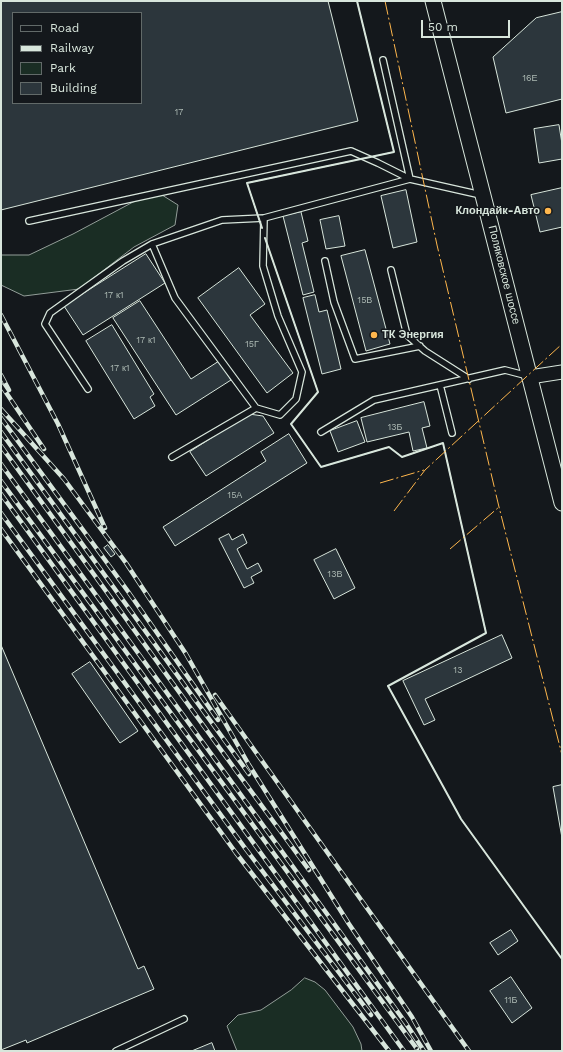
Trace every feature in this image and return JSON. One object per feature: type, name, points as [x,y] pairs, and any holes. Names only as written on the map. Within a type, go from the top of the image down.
[{"type":"main road","name":"Поляковское шоссе","points":[[433,1],[562,503]]},
{"type":"street","points":[[530,377],[562,372]]},
{"type":"lane","points":[[382,60],[410,179]]},
{"type":"lane","points":[[29,222],[351,151],[410,179],[483,196]]},
{"type":"lane","points":[[88,389],[45,324],[50,313],[123,261],[152,244],[222,220],[264,218],[410,179]]},
{"type":"lane","points":[[152,244],[175,298],[256,408],[280,415],[296,399],[302,372],[278,316],[263,266],[264,218]]},
{"type":"lane","points":[[325,261],[334,302],[355,359],[420,346]]},
{"type":"lane","points":[[391,270],[407,335],[425,351],[469,379]]},
{"type":"lane","points":[[321,432],[374,400],[504,370],[530,377]]},
{"type":"lane","points":[[440,385],[452,433]]},
{"type":"lane","points":[[172,457],[256,408]]},
{"type":"lane","points":[[116,1051],[184,1019]]},
{"type":"green space","points":[[162,195],[178,205],[175,225],[134,247],[79,289],[24,296],[1,285],[1,255],[29,255],[73,234],[135,201]]},
{"type":"green space","points":[[305,978],[315,982],[325,990],[353,1027],[361,1044],[362,1051],[237,1051],[227,1026],[238,1015],[261,1010],[291,990]]},
{"type":"building","points":[[1,1],[328,1],[358,121],[1,210]]},
{"type":"building","points":[[562,12],[562,99],[506,113],[493,57],[536,18]]},
{"type":"building","points":[[559,125],[562,144],[562,159],[539,163],[534,129]]},
{"type":"building","name":"Клондайк-Авто","points":[[562,188],[562,227],[540,232],[531,195]]},
{"type":"building","points":[[406,190],[417,242],[393,248],[381,196]]},
{"type":"building","points":[[301,212],[308,241],[302,243],[314,292],[303,295],[283,216]]},
{"type":"building","points":[[339,216],[345,246],[326,249],[320,220]]},
{"type":"building","points":[[365,250],[390,344],[366,351],[341,256]]},
{"type":"building","points":[[146,254],[165,283],[83,335],[64,306]]},
{"type":"building","points":[[239,268],[265,304],[250,315],[293,373],[267,393],[198,298]]},
{"type":"building","points":[[315,295],[319,312],[327,310],[341,369],[322,374],[303,298]]},
{"type":"building","points":[[140,301],[191,379],[219,361],[231,380],[176,415],[113,318]]},
{"type":"building","points":[[112,325],[154,394],[150,397],[155,406],[134,419],[86,341]]},
{"type":"building","points":[[424,402],[430,426],[422,428],[427,448],[413,451],[409,432],[367,442],[361,418]]},
{"type":"building","points":[[249,414],[263,416],[274,433],[206,476],[190,452]]},
{"type":"building","points":[[357,421],[365,442],[338,452],[330,431]]},
{"type":"building","points":[[289,434],[307,463],[175,546],[163,527],[266,461],[261,452]]},
{"type":"building","points":[[229,534],[232,540],[243,534],[247,543],[237,549],[247,569],[258,563],[262,571],[251,577],[254,583],[244,588],[219,539]]},
{"type":"building","points":[[108,545],[115,554],[111,557],[104,548]]},
{"type":"building","points":[[336,549],[355,588],[334,599],[314,560]]},
{"type":"building","points":[[502,635],[512,658],[425,699],[435,720],[424,725],[403,681]]},
{"type":"building","points":[[1,645],[138,969],[144,966],[154,989],[27,1043],[26,1040],[1,1050]]},
{"type":"building","points":[[90,662],[138,731],[120,743],[72,674]]},
{"type":"building","points":[[562,785],[562,838],[553,787]]},
{"type":"building","points":[[511,930],[518,941],[498,955],[490,943]]},
{"type":"building","points":[[511,977],[532,1008],[512,1023],[490,991]]},
{"type":"building","points":[[212,1043],[215,1051],[192,1051]]},
{"type":"railway","points":[[1,315],[58,424],[105,528]]},
{"type":"railway","points":[[1,375],[9,390]]},
{"type":"railway","points":[[1,385],[44,449]]},
{"type":"railway","points":[[1,409],[64,479],[126,563],[186,654],[249,765],[349,924],[412,1017],[431,1051]]},
{"type":"railway","points":[[1,418],[127,590],[218,720]]},
{"type":"railway","points":[[1,432],[249,774]]},
{"type":"railway","points":[[1,446],[309,870]]},
{"type":"railway","points":[[1,464],[405,1022],[424,1051]]},
{"type":"railway","points":[[1,481],[417,1049]]},
{"type":"railway","points":[[1,494],[404,1051]]},
{"type":"railway","points":[[1,513],[245,848],[371,1015]]},
{"type":"railway","points":[[1,529],[236,853],[389,1051]]},
{"type":"railway","points":[[215,695],[469,1051]]},
{"type":"fence","points":[[262,228],[247,183],[394,152],[357,1]]},
{"type":"fence","points":[[265,238],[318,392],[291,424],[321,467],[389,447],[402,457],[443,443],[486,633],[388,686],[461,819],[562,959]]},
{"type":"wall","points":[[262,228],[247,183],[394,152],[357,1]]},
{"type":"wall","points":[[265,238],[318,392],[291,424],[321,467],[389,447],[402,457],[443,443],[486,633],[388,686],[461,819],[562,959]]},
{"type":"power","points":[[385,1],[437,245],[499,507],[562,755]]},
{"type":"power","points":[[394,511],[425,470],[562,344]]},
{"type":"power","points":[[380,483],[424,470]]},
{"type":"power","points":[[450,549],[499,507]]},
{"type":"place","name":"Клондайк-Авто","points":[[548,211]]},
{"type":"place","name":"ТК Энергия","points":[[374,335]]}]
